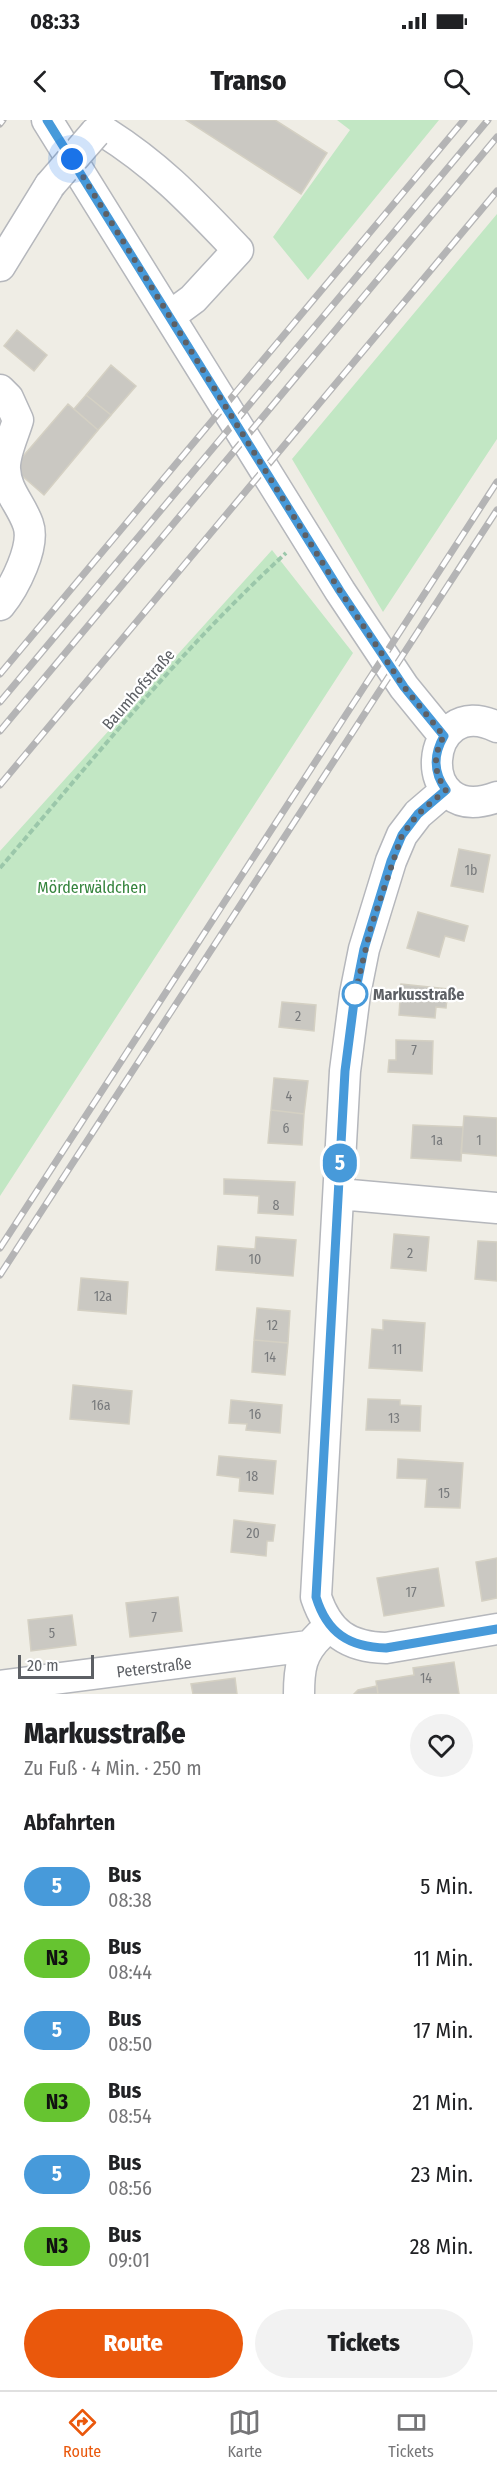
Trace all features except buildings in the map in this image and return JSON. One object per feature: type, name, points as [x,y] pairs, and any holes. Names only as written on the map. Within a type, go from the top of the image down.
[{"type":"street","points":[[47,120],[376,647],[444,736]]},
{"type":"street","points":[[0,266],[50,185],[95,133],[103,131],[135,151],[164,174],[238,250],[193,299],[170,316]]},
{"type":"street","points":[[0,390],[8,398],[18,420],[4,467],[8,489],[29,526],[27,554],[10,594],[0,605]]},
{"type":"street","points":[[497,727],[477,721],[465,723],[444,736],[438,746],[436,770],[446,790],[458,799],[471,803],[497,798]]},
{"type":"street","points":[[298,1694],[302,1659],[318,1636],[321,1613],[316,1587],[345,1071],[355,994],[364,949],[391,861],[402,835],[418,814],[446,790]]},
{"type":"street","points":[[339,1194],[497,1208]]},
{"type":"street","points":[[318,1636],[386,1648],[497,1629]]},
{"type":"street","name":"Peterstraße","points":[[0,1686],[318,1636]]},
{"type":"path","name":"Baumhofstraße","points":[[0,868],[237,597],[305,536]]},
{"type":"green space","points":[[337,120],[439,120],[308,280],[273,237],[350,130]]},
{"type":"green space","points":[[497,214],[497,439],[383,612],[292,459]]},
{"type":"green space","name":"Mörderwäldchen","points":[[272,550],[353,653],[0,1196],[0,851]]},
{"type":"railway","points":[[0,124],[3,120]]},
{"type":"railway","points":[[0,674],[464,120]]},
{"type":"railway","points":[[0,702],[488,120]]},
{"type":"railway","points":[[0,731],[497,137]]},
{"type":"railway","points":[[0,785],[497,191]]},
{"type":"railway","points":[[0,1248],[497,482]]},
{"type":"railway","points":[[0,1275],[497,510]]},
{"type":"bus line","name":"5","points":[[47,120],[376,647],[404,687],[444,736],[435,758],[436,770],[446,790],[418,814],[402,835],[391,861],[364,949],[355,994],[345,1071],[316,1597],[321,1613],[329,1626],[343,1637],[363,1646],[386,1648],[497,1629]]},
{"type":"place","name":"Markusstraße","points":[[355,994]]},
{"type":"route","points":[[72,159],[376,647],[404,687],[444,736],[435,758],[436,770],[446,790],[418,814],[402,835],[391,861],[364,949],[355,994]]}]
